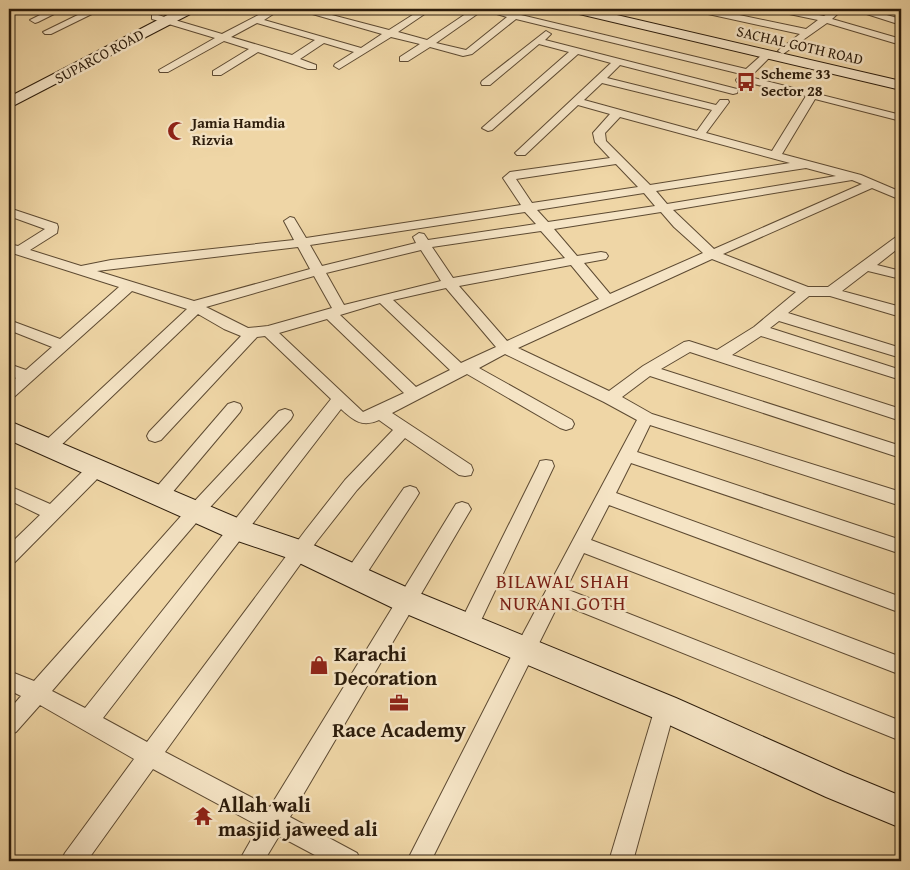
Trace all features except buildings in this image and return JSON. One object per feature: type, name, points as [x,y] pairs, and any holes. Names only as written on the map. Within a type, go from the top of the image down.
[{"type":"street","points":[[35,20],[59,9]]},
{"type":"street","points":[[48,32],[97,9]]},
{"type":"street","name":"SUPARCO ROAD","points":[[9,90],[164,15],[189,9]]},
{"type":"street","points":[[164,70],[276,9]]},
{"type":"street","points":[[300,9],[459,52],[469,52],[523,9]]},
{"type":"street","points":[[406,9],[425,11]]},
{"type":"street","points":[[404,59],[479,9]]},
{"type":"street","points":[[487,9],[901,118]]},
{"type":"street","name":"SACHAL GOTH ROAD","points":[[575,9],[901,86]]},
{"type":"street","name":"SACHAL GOTH ROAD","points":[[599,9],[783,50],[901,79]]},
{"type":"street","points":[[699,9],[806,32]]},
{"type":"street","points":[[778,9],[824,18],[901,42]]},
{"type":"street","points":[[783,50],[824,18],[839,9]]},
{"type":"street","points":[[856,9],[901,22]]},
{"type":"street","points":[[340,66],[425,11]]},
{"type":"street","points":[[164,15],[223,38],[293,59],[312,67]]},
{"type":"street","name":"SUPARCO ROAD","points":[[9,103],[164,15]]},
{"type":"street","points":[[255,20],[362,51]]},
{"type":"street","points":[[486,83],[556,26]]},
{"type":"street","points":[[293,59],[322,40]]},
{"type":"street","points":[[537,41],[733,91]]},
{"type":"street","points":[[217,73],[257,48]]},
{"type":"street","points":[[488,128],[576,51]]},
{"type":"street","points":[[700,134],[745,76],[768,54]]},
{"type":"street","points":[[521,153],[618,62]]},
{"type":"street","points":[[599,79],[719,109]]},
{"type":"street","points":[[776,156],[812,95]]},
{"type":"street","points":[[576,100],[851,176],[901,196]]},
{"type":"street","points":[[618,112],[599,133],[599,137],[678,224],[713,255],[806,290],[831,292],[901,312]]},
{"type":"street","points":[[608,300],[544,227],[510,181],[511,176],[620,160]]},
{"type":"street","points":[[79,271],[111,264],[300,243],[808,164]]},
{"type":"street","points":[[49,447],[195,306],[317,271],[424,245],[664,208],[851,176]]},
{"type":"street","points":[[260,332],[362,419],[505,348],[608,300],[872,184]]},
{"type":"street","points":[[9,212],[52,227],[52,230],[13,252]]},
{"type":"street","points":[[290,221],[300,243],[317,271],[335,312],[414,394]]},
{"type":"street","points":[[411,225],[449,283],[505,348],[610,398],[646,418],[901,500]]},
{"type":"street","points":[[831,292],[898,245]]},
{"type":"street","points":[[13,252],[195,306],[229,326],[247,333],[260,332],[383,298],[449,283],[600,256]]},
{"type":"street","points":[[866,266],[901,275]]},
{"type":"street","points":[[9,393],[129,286]]},
{"type":"street","points":[[719,356],[759,330],[806,290]]},
{"type":"street","points":[[383,298],[463,369],[566,424]]},
{"type":"street","points":[[777,315],[901,353]]},
{"type":"street","points":[[9,325],[61,345]]},
{"type":"street","points":[[759,330],[901,375]]},
{"type":"street","points":[[156,436],[260,332]]},
{"type":"street","points":[[610,398],[648,370],[689,346],[901,415]]},
{"type":"street","points":[[9,369],[27,376]]},
{"type":"street","points":[[648,370],[901,452]]},
{"type":"street","points":[[88,721],[340,400]]},
{"type":"street","points":[[160,495],[234,408]]},
{"type":"street","points":[[379,412],[465,470]]},
{"type":"street","points":[[9,725],[196,511],[285,415]]},
{"type":"street","points":[[419,861],[554,593],[646,418]]},
{"type":"street","points":[[73,861],[300,550],[352,485],[404,429]]},
{"type":"street","points":[[9,430],[98,467],[238,530],[300,550],[407,601],[524,652],[665,708],[837,786],[901,812]]},
{"type":"street","points":[[627,455],[901,547]]},
{"type":"street","points":[[468,627],[546,466]]},
{"type":"street","points":[[9,558],[98,467]]},
{"type":"street","points":[[9,493],[53,513]]},
{"type":"street","points":[[354,576],[410,493]]},
{"type":"street","points":[[605,496],[901,605]]},
{"type":"street","points":[[251,861],[462,509]]},
{"type":"street","points":[[580,544],[901,666]]},
{"type":"street","points":[[554,593],[901,731]]},
{"type":"street","points":[[9,680],[37,693],[150,756],[348,861]]},
{"type":"street","points":[[621,861],[665,708]]},
{"type":"place","name":"Scheme 33 Sector 28","points":[[746,82]]},
{"type":"place","name":"Jamia Hamdia Rizvia","points":[[177,131]]},
{"type":"place","name":"Karachi Decoration","points":[[319,665]]},
{"type":"place","name":"Race Academy","points":[[399,703]]},
{"type":"place","name":"Allah wali masjid jaweed ali","points":[[203,816]]},
{"type":"district","name":"BILAWAL SHAH NURANI GOTH","points":[[563,592]]}]
